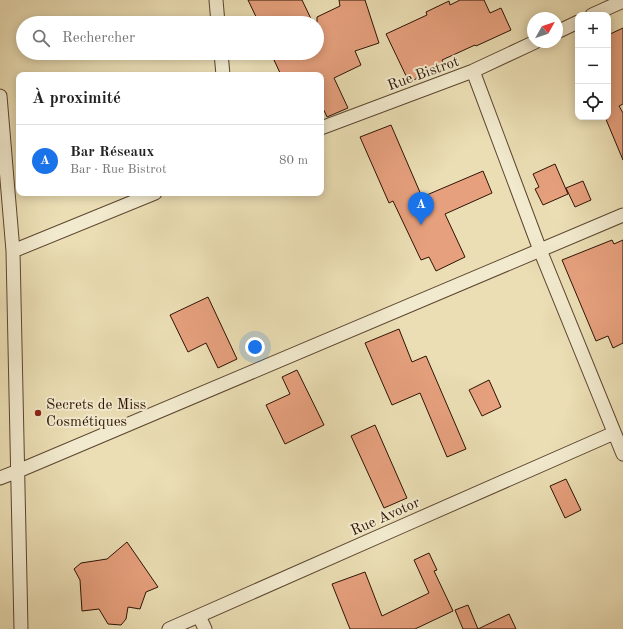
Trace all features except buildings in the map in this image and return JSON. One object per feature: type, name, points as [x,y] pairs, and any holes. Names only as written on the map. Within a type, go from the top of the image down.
[{"type":"street","points":[[216,0],[217,16]]},
{"type":"street","points":[[599,12],[623,1]]},
{"type":"street","points":[[563,29],[575,23]]},
{"type":"street","name":"Rue Bistrot","points":[[324,127],[473,71],[527,46]]},
{"type":"street","points":[[222,60],[223,72]]},
{"type":"street","points":[[473,71],[540,250],[623,454]]},
{"type":"street","points":[[0,96],[14,251],[22,629]]},
{"type":"street","points":[[14,251],[148,196]]},
{"type":"street","points":[[0,478],[623,215]]},
{"type":"street","name":"Rue Avotor","points":[[169,629],[614,433]]},
{"type":"street","points":[[199,616],[205,629]]},
{"type":"place","name":"Bar Réseaux","points":[[421,225]]},
{"type":"place","name":"Secrets de Miss Cosmétiques","points":[[38,413]]}]
